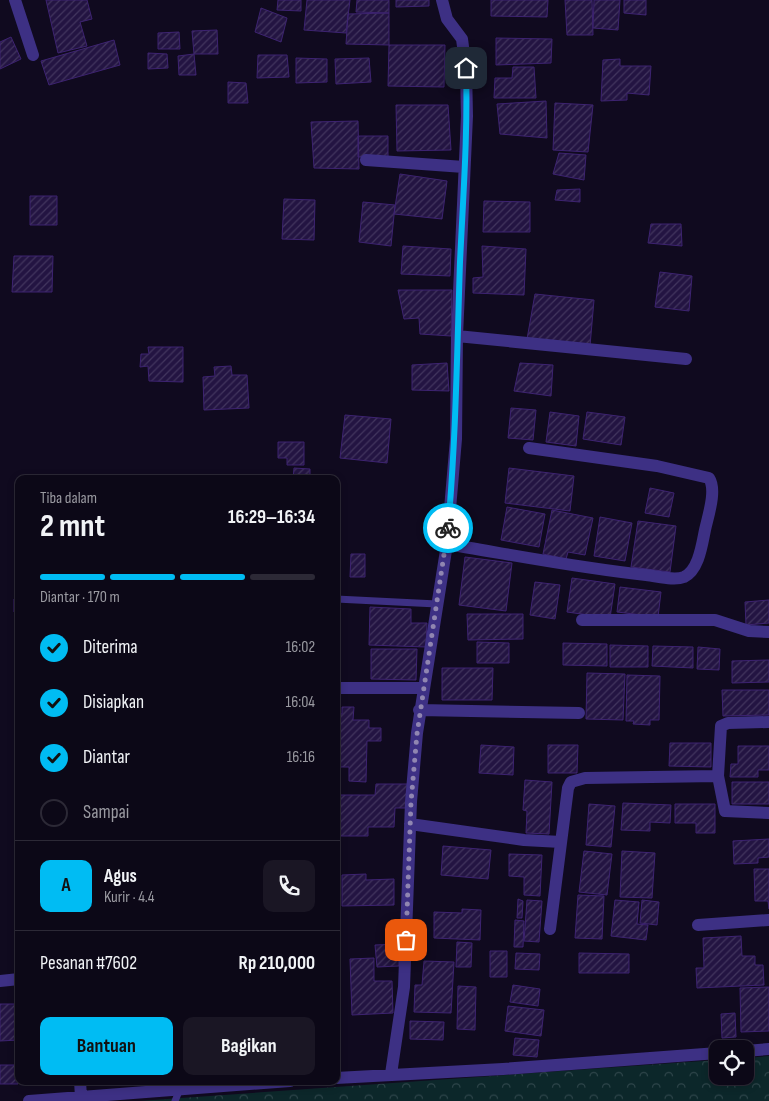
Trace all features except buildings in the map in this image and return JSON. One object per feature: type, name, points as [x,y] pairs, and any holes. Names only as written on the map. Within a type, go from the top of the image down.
[{"type":"street","points":[[15,0],[33,55]]},
{"type":"street","points":[[390,1074],[404,986],[410,824],[422,688],[447,544],[456,440],[458,336],[467,116],[465,53],[462,39],[447,19],[442,0]]},
{"type":"street","points":[[366,160],[464,167]]},
{"type":"street","points":[[458,336],[686,358]]},
{"type":"street","points":[[447,544],[618,572],[672,578],[685,576],[693,569],[703,539],[712,496],[712,484],[709,478],[657,466],[529,448]]},
{"type":"street","points":[[582,620],[715,620],[749,631],[769,632]]},
{"type":"street","points":[[340,688],[422,688]]},
{"type":"street","points":[[420,710],[578,712]]},
{"type":"street","points":[[769,722],[728,723],[721,726],[718,776],[725,811],[769,812]]},
{"type":"street","points":[[550,929],[568,788],[575,780],[718,776]]},
{"type":"street","points":[[410,824],[524,840],[561,842]]},
{"type":"street","points":[[698,925],[769,920]]},
{"type":"street","points":[[0,981],[15,979]]},
{"type":"street","points":[[754,1050],[769,1049]]},
{"type":"street","points":[[340,1078],[503,1069],[709,1054]]},
{"type":"street","points":[[80,1085],[81,1096]]},
{"type":"street","points":[[29,1101],[81,1096],[178,1095],[234,1085]]},
{"type":"lane","points":[[340,599],[437,604]]},
{"type":"green space","points":[[769,1056],[769,1101],[139,1101],[709,1061],[709,1085],[754,1085],[754,1057]]},
{"type":"way so far","points":[[406,940],[411,802],[417,734],[422,688],[447,544],[448,528]]},
{"type":"route","points":[[448,528],[456,440],[458,336],[467,116],[466,68]]}]
